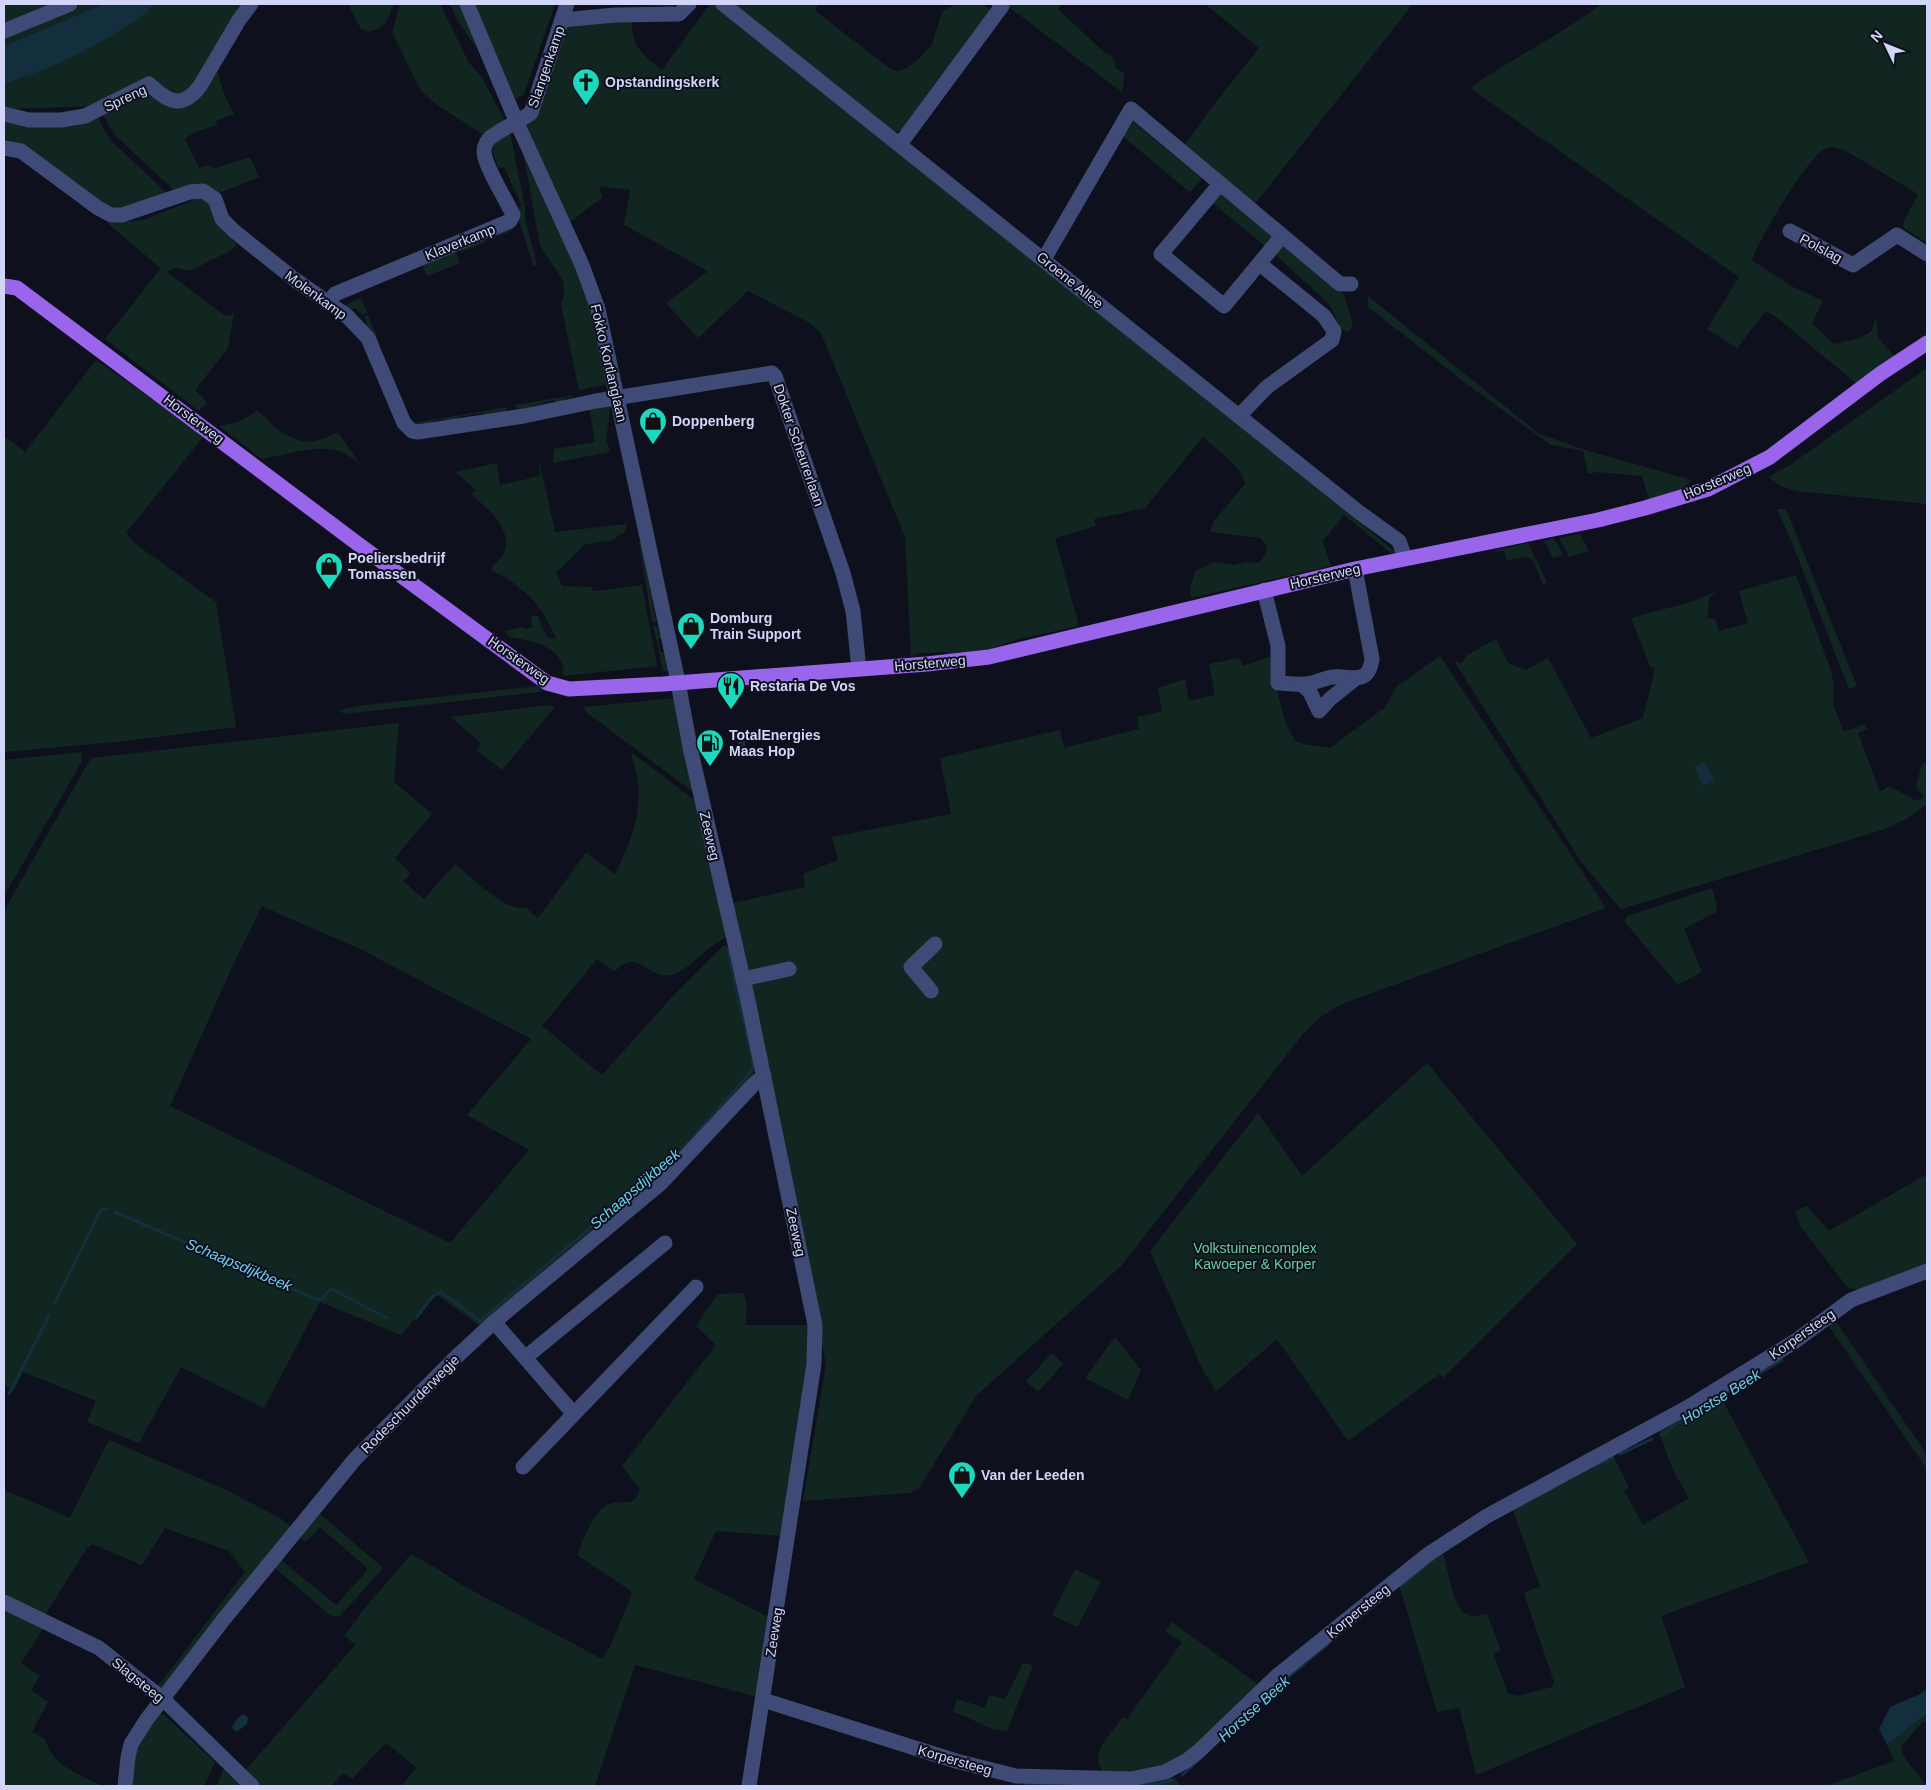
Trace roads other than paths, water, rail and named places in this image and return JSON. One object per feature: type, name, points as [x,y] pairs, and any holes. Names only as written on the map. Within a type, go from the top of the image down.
[{"type":"main road","name":"Horsterweg","points":[[5,284],[18,288],[362,547],[547,682],[570,689],[678,683],[927,664],[989,657],[1355,569],[1598,520],[1646,508],[1708,489],[1770,457],[1880,374],[1927,343]]},
{"type":"street","points":[[4,31],[70,4]]},
{"type":"street","name":"Spreng","points":[[4,114],[30,120],[61,120],[85,116],[149,84],[168,100],[182,101],[190,97],[200,86],[234,26],[251,4]]},
{"type":"street","name":"Fokko Kortlanglaan","points":[[467,4],[517,123],[582,264],[598,309],[678,683]]},
{"type":"street","name":"Slangenkamp","points":[[517,123],[531,113],[567,4]]},
{"type":"street","points":[[562,20],[615,15],[679,14],[689,4]]},
{"type":"street","name":"Groene Allee","points":[[723,4],[1383,531],[1399,541],[1406,558]]},
{"type":"street","points":[[900,144],[1002,6],[999,4]]},
{"type":"street","points":[[1044,259],[1131,109],[1340,284],[1351,284]]},
{"type":"street","name":"Klaverkamp","points":[[328,303],[335,294],[510,221],[512,215],[488,164],[484,147],[492,136],[517,123]]},
{"type":"street","name":"Molenkamp","points":[[4,148],[21,151],[98,208],[111,214],[122,215],[190,192],[204,191],[215,199],[222,219],[234,231],[294,279],[347,316],[368,338],[404,423],[412,431],[418,432],[524,416],[618,398]]},
{"type":"street","points":[[1220,184],[1161,254],[1224,306],[1282,236]]},
{"type":"street","name":"Polslag","points":[[1790,231],[1853,265],[1896,235],[1927,254]]},
{"type":"street","points":[[1239,416],[1260,393],[1332,340],[1334,336],[1334,331],[1324,316],[1260,264]]},
{"type":"street","name":"Dokter Scheurerlaan","points":[[618,398],[772,372],[844,573],[853,611],[859,669]]},
{"type":"street","points":[[1301,684],[1310,692],[1319,711],[1330,699],[1367,672],[1371,666],[1372,659],[1355,569]]},
{"type":"street","points":[[1264,590],[1278,646],[1278,683],[1301,684],[1334,677],[1355,680]]},
{"type":"street","name":"Zeeweg","points":[[678,683],[691,752],[764,1076],[815,1325],[814,1364],[750,1786]]},
{"type":"street","points":[[931,991],[911,967],[935,944]]},
{"type":"street","points":[[743,978],[789,969]]},
{"type":"street","name":"Rodeschuurderwegje","points":[[126,1786],[128,1756],[131,1744],[147,1719],[230,1612],[355,1459],[426,1386],[494,1322],[660,1184],[754,1084],[764,1076]]},
{"type":"street","points":[[526,1357],[665,1243]]},
{"type":"street","name":"Korpersteeg","points":[[763,1700],[956,1761],[1016,1776],[1131,1779],[1166,1772],[1199,1751],[1278,1675],[1427,1555],[1487,1516],[1690,1406],[1794,1342],[1851,1300],[1927,1271]]},
{"type":"street","points":[[523,1467],[696,1287]]},
{"type":"street","points":[[494,1322],[573,1413]]},
{"type":"street","name":"Slagsteeg","points":[[4,1602],[99,1648],[163,1699],[252,1786]]},
{"type":"water","points":[[103,4],[153,4],[142,16],[98,44],[52,66],[4,84],[4,46]]},
{"type":"water","points":[[745,740],[746,756],[739,757],[738,741]]},
{"type":"water","points":[[1705,762],[1714,781],[1703,786],[1694,767]]},
{"type":"water","points":[[1927,1689],[1927,1713],[1887,1745],[1879,1729],[1890,1707]]},
{"type":"water","points":[[244,1714],[248,1718],[247,1724],[237,1732],[232,1728],[240,1716]]},
{"type":"waterway","name":"Schaapsdijkbeek","points":[[416,1318],[433,1296],[441,1292],[480,1321],[679,1153],[749,1074],[753,1067],[753,1062],[728,951]]},
{"type":"waterway","name":"Schaapsdijkbeek","points":[[55,1303],[101,1209],[107,1209]]},
{"type":"waterway","name":"Schaapsdijkbeek","points":[[115,1212],[318,1300],[322,1299],[330,1289],[387,1318]]},
{"type":"waterway","name":"Schaapsdijkbeek","points":[[9,1394],[49,1316]]},
{"type":"waterway","name":"Horstse Beek","points":[[1716,1399],[1782,1360]]},
{"type":"waterway","name":"Horstse Beek","points":[[1661,1435],[1693,1412]]},
{"type":"waterway","name":"Horstse Beek","points":[[1620,1454],[1652,1439]]},
{"type":"waterway","name":"Horstse Beek","points":[[1593,1467],[1613,1458]]},
{"type":"waterway","name":"Horstse Beek","points":[[1401,1586],[1436,1557]]},
{"type":"waterway","name":"Horstse Beek","points":[[1275,1688],[1328,1644]]},
{"type":"waterway","name":"Horstse Beek","points":[[1182,1775],[1201,1758]]},
{"type":"waterway","name":"Horstse Beek","points":[[1139,1784],[1157,1784],[1172,1780]]},
{"type":"waterway","name":"Horstse Beek","points":[[1026,1784],[1050,1784]]},
{"type":"place","name":"Opstandingskerk","points":[[586,106]]},
{"type":"place","name":"Doppenberg","points":[[653,445]]},
{"type":"place","name":"Poeliersbedrijf Tomassen","points":[[329,590]]},
{"type":"place","name":"Domburg Train Support","points":[[691,650]]},
{"type":"place","name":"Restaria De Vos","points":[[731,710]]},
{"type":"place","name":"TotalEnergies Maas Hop","points":[[710,767]]},
{"type":"place","name":"Van der Leeden","points":[[962,1499]]},
{"type":"park label","name":"Volkstuinencomplex Kawoeper & Korper","points":[[1255,1256]]}]
